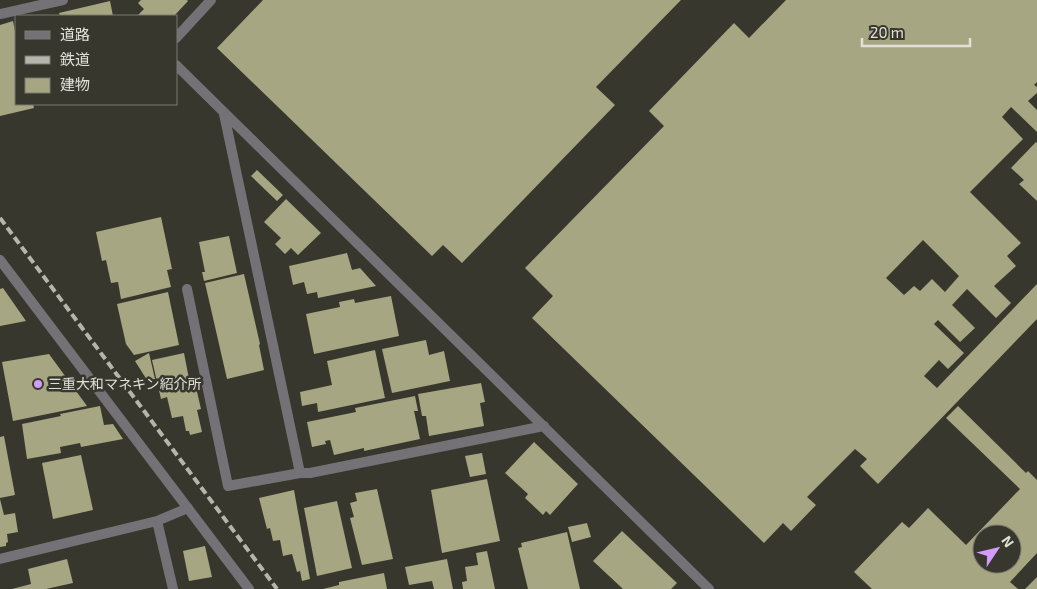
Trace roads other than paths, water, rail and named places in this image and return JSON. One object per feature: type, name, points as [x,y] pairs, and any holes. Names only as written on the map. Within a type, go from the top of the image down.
[{"type":"street","points":[[0,14],[63,0]]},
{"type":"street","points":[[178,36],[207,2]]},
{"type":"street","points":[[178,68],[709,589]]},
{"type":"street","points":[[224,113],[300,473]]},
{"type":"street","points":[[0,260],[4,272],[249,589]]},
{"type":"street","points":[[187,289],[228,486],[320,471],[544,426]]},
{"type":"street","points":[[0,559],[157,521],[188,508]]},
{"type":"street","points":[[157,521],[173,589]]},
{"type":"railway","points":[[0,218],[277,589]]},
{"type":"place","name":"三重大和マネキン紹介所","points":[[38,384]]}]
